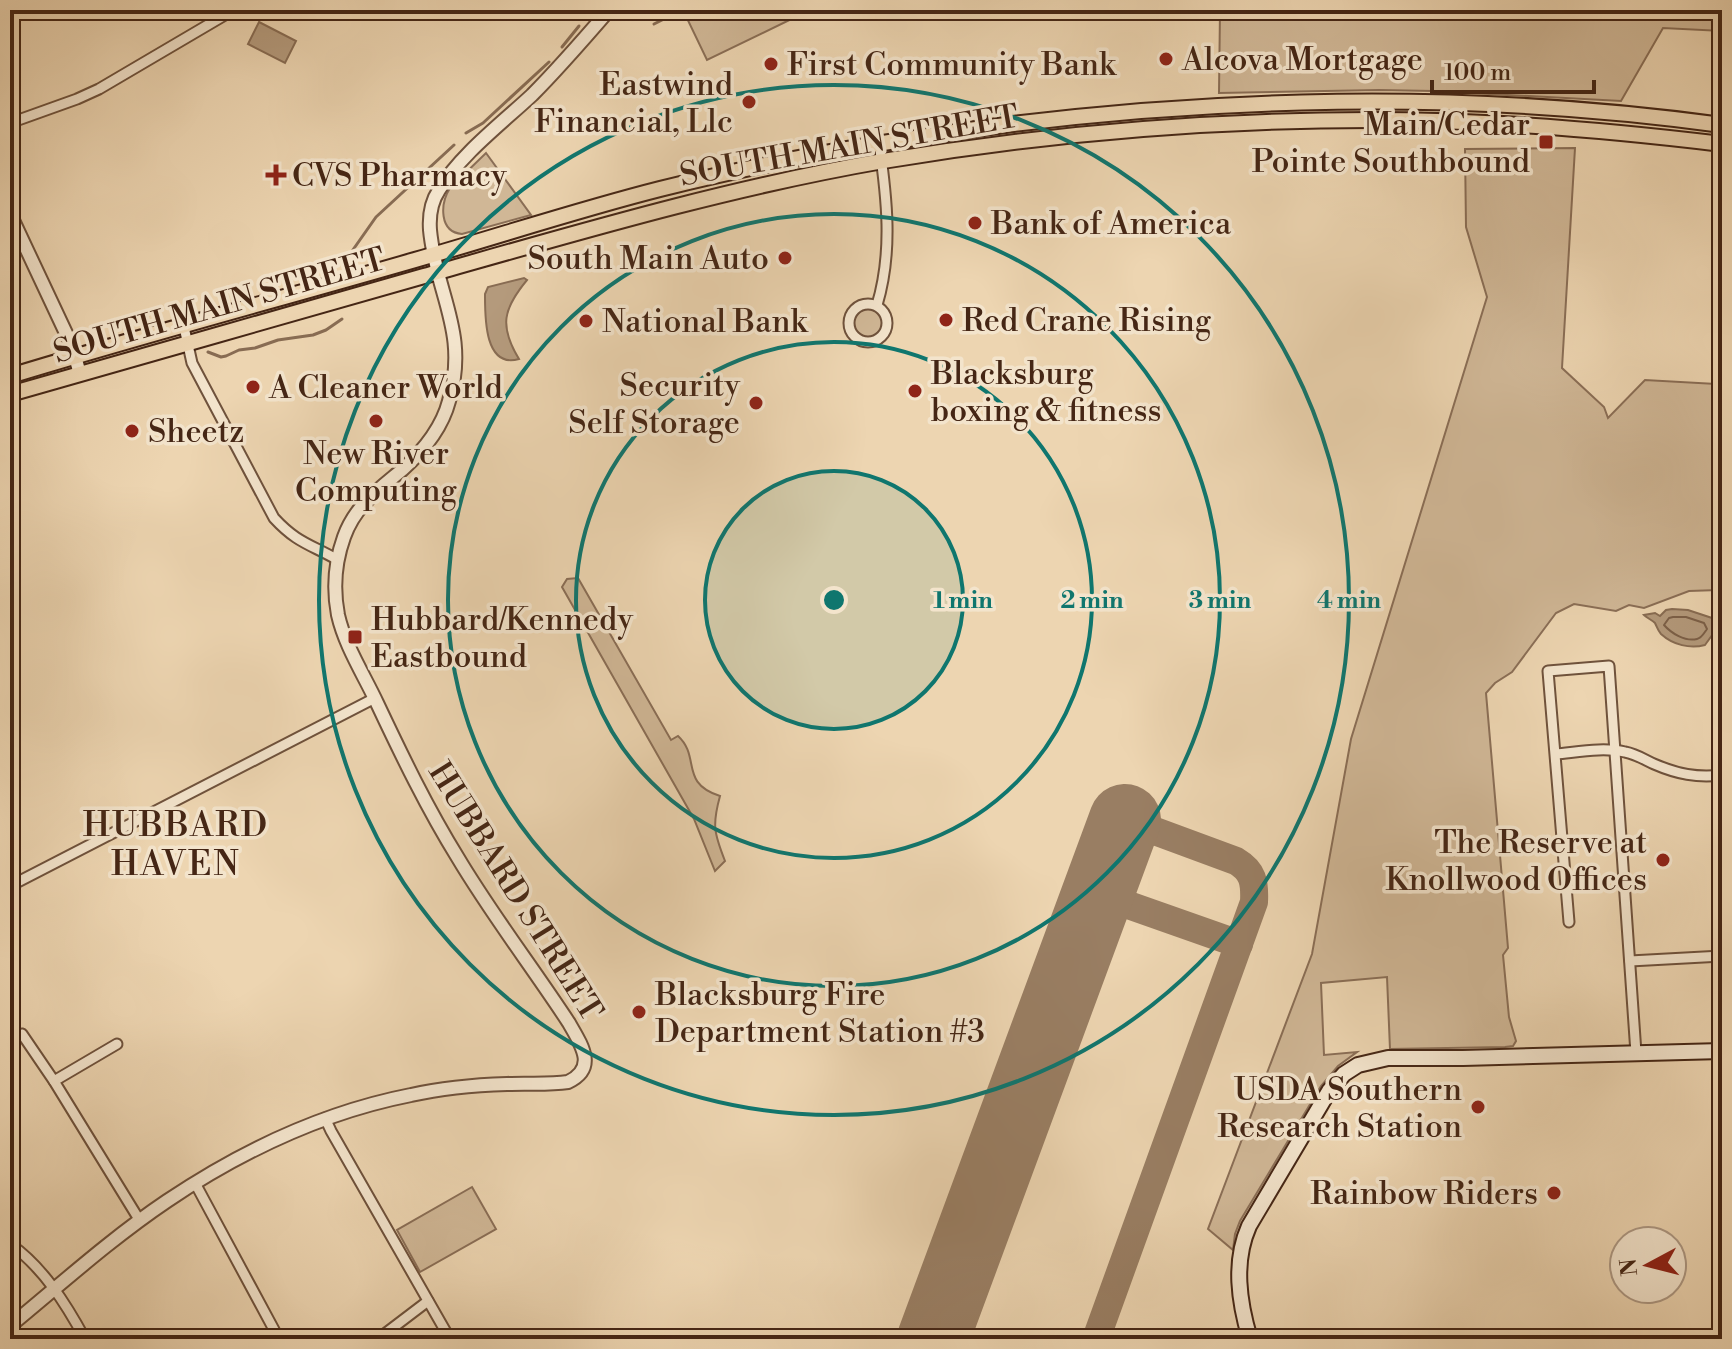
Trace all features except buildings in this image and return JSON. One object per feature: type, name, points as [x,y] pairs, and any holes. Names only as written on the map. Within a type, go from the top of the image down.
[{"type":"main road","name":"SOUTH MAIN STREET","points":[[10,376],[658,190],[879,143],[1087,116],[1323,102],[1595,111],[1722,125]]},
{"type":"main road","points":[[1484,123],[1485,105]]},
{"type":"main road","name":"SOUTH MAIN STREET","points":[[10,394],[591,228],[697,200],[882,162],[1088,133],[1201,125],[1375,120],[1484,123],[1722,144]]},
{"type":"main road","points":[[1250,1339],[1238,1271],[1244,1237],[1322,1101],[1344,1074],[1358,1065],[1388,1058],[1722,1051]]},
{"type":"street","name":"HUBBARD STREET","points":[[325,1118],[413,1094],[493,1084],[568,1082],[578,1076],[584,1067],[581,1045],[458,859],[407,766],[348,643],[339,617],[336,579],[338,560],[348,528],[362,505],[420,452],[438,428],[449,402],[456,352],[451,316],[434,255],[430,217],[434,199],[472,151],[562,64],[609,10]]},
{"type":"street","points":[[10,123],[99,89],[230,12]]},
{"type":"street","points":[[877,305],[888,251],[879,143]]},
{"type":"street","points":[[10,214],[72,346],[80,374]]},
{"type":"street","points":[[865,303],[877,305],[887,318],[885,331],[875,341],[859,340],[848,326],[852,311],[865,303]]},
{"type":"street","points":[[184,327],[192,363],[274,518],[293,537],[338,560]]},
{"type":"street","points":[[1569,922],[1548,671],[1609,666],[1636,1053]]},
{"type":"street","points":[[10,886],[375,698]]},
{"type":"street","points":[[1556,754],[1615,750],[1687,775],[1722,775]]},
{"type":"street","points":[[1630,961],[1722,956]]},
{"type":"street","points":[[22,1034],[140,1221]]},
{"type":"street","points":[[54,1081],[117,1044]]},
{"type":"street","points":[[10,1326],[140,1221],[195,1183],[325,1118],[450,1339]]},
{"type":"street","points":[[195,1183],[279,1339]]},
{"type":"street","points":[[10,1244],[23,1253],[65,1302],[85,1339]]},
{"type":"street","points":[[378,1339],[428,1301]]},
{"type":"shaded area","points":[[683,10],[810,10],[707,60]]},
{"type":"shaded area","points":[[1220,10],[1722,10],[1722,31],[1663,28],[1621,101],[1433,91],[1219,93]]},
{"type":"shaded area","points":[[1575,148],[1562,368],[1604,407],[1608,418],[1645,380],[1716,384],[1722,377],[1722,629],[1718,590],[1689,591],[1644,608],[1629,605],[1616,611],[1574,604],[1556,613],[1512,672],[1486,693],[1508,948],[1503,955],[1509,1017],[1516,1041],[1513,1046],[1505,1047],[1390,1049],[1387,977],[1321,983],[1324,1055],[1357,1052],[1338,1066],[1321,1086],[1240,1221],[1233,1250],[1208,1229],[1312,954],[1351,739],[1487,297],[1466,227],[1465,149]]},
{"type":"shaded area","points":[[486,153],[531,215],[462,234],[454,232],[445,223],[443,209],[447,194]]},
{"type":"shaded area","points":[[868,309],[878,313],[882,323],[878,333],[868,337],[858,333],[854,323],[858,313]]},
{"type":"shaded area","points":[[578,578],[671,740],[678,736],[685,744],[699,784],[720,796],[715,829],[725,861],[715,871],[694,819],[562,587],[567,579]]},
{"type":"shaded area","points":[[472,1187],[496,1229],[420,1272],[397,1230]]},
{"type":"water","points":[[259,22],[296,41],[285,63],[248,44]]},
{"type":"water","points":[[524,278],[527,280],[513,300],[506,318],[508,337],[519,359],[507,360],[493,349],[489,338],[485,294],[488,287]]},
{"type":"water","points":[[1672,609],[1688,610],[1718,620],[1715,631],[1705,645],[1688,646],[1671,641],[1644,615],[1655,613],[1660,616]]},
{"type":"waterway","points":[[654,24],[682,10]]},
{"type":"waterway","points":[[562,47],[579,26]]},
{"type":"waterway","points":[[466,133],[483,123],[549,62]]},
{"type":"waterway","points":[[350,254],[376,217],[454,145]]},
{"type":"waterway","points":[[208,352],[221,357],[278,340],[313,335],[342,319]]},
{"type":"taxiway","points":[[1096,1339],[1254,902],[1252,878],[1236,861],[1125,820]]},
{"type":"taxiway","points":[[1097,894],[1239,944]]},
{"type":"runway","points":[[933,1339],[1125,820]]},
{"type":"place","name":"Alcova Mortgage","points":[[1166,59]]},
{"type":"place","name":"First Community Bank","points":[[771,64]]},
{"type":"place","name":"Eastwind Financial, Llc","points":[[749,102]]},
{"type":"place","name":"Main/Cedar Pointe Southbound","points":[[1546,142]]},
{"type":"place","name":"CVS Pharmacy","points":[[276,175]]},
{"type":"place","name":"Bank of America","points":[[975,223]]},
{"type":"place","name":"South Main Auto","points":[[785,258]]},
{"type":"place","name":"Red Crane Rising","points":[[946,320]]},
{"type":"place","name":"National Bank","points":[[586,321]]},
{"type":"place","name":"A Cleaner World","points":[[253,387]]},
{"type":"place","name":"Blacksburg boxing & fitness","points":[[915,391]]},
{"type":"place","name":"Security Self Storage","points":[[756,403]]},
{"type":"place","name":"New River Computing","points":[[376,421]]},
{"type":"place","name":"Sheetz","points":[[132,431]]},
{"type":"place","name":"Hubbard/Kennedy Eastbound","points":[[355,637]]},
{"type":"place","name":"The Reserve at Knollwood Offices","points":[[1663,860]]},
{"type":"place","name":"Blacksburg Fire Department Station #3","points":[[639,1012]]},
{"type":"place","name":"USDA Southern Research Station","points":[[1478,1107]]},
{"type":"place","name":"Rainbow Riders","points":[[1554,1193]]},
{"type":"district","name":"HUBBARD HAVEN","points":[[176,844]]}]
